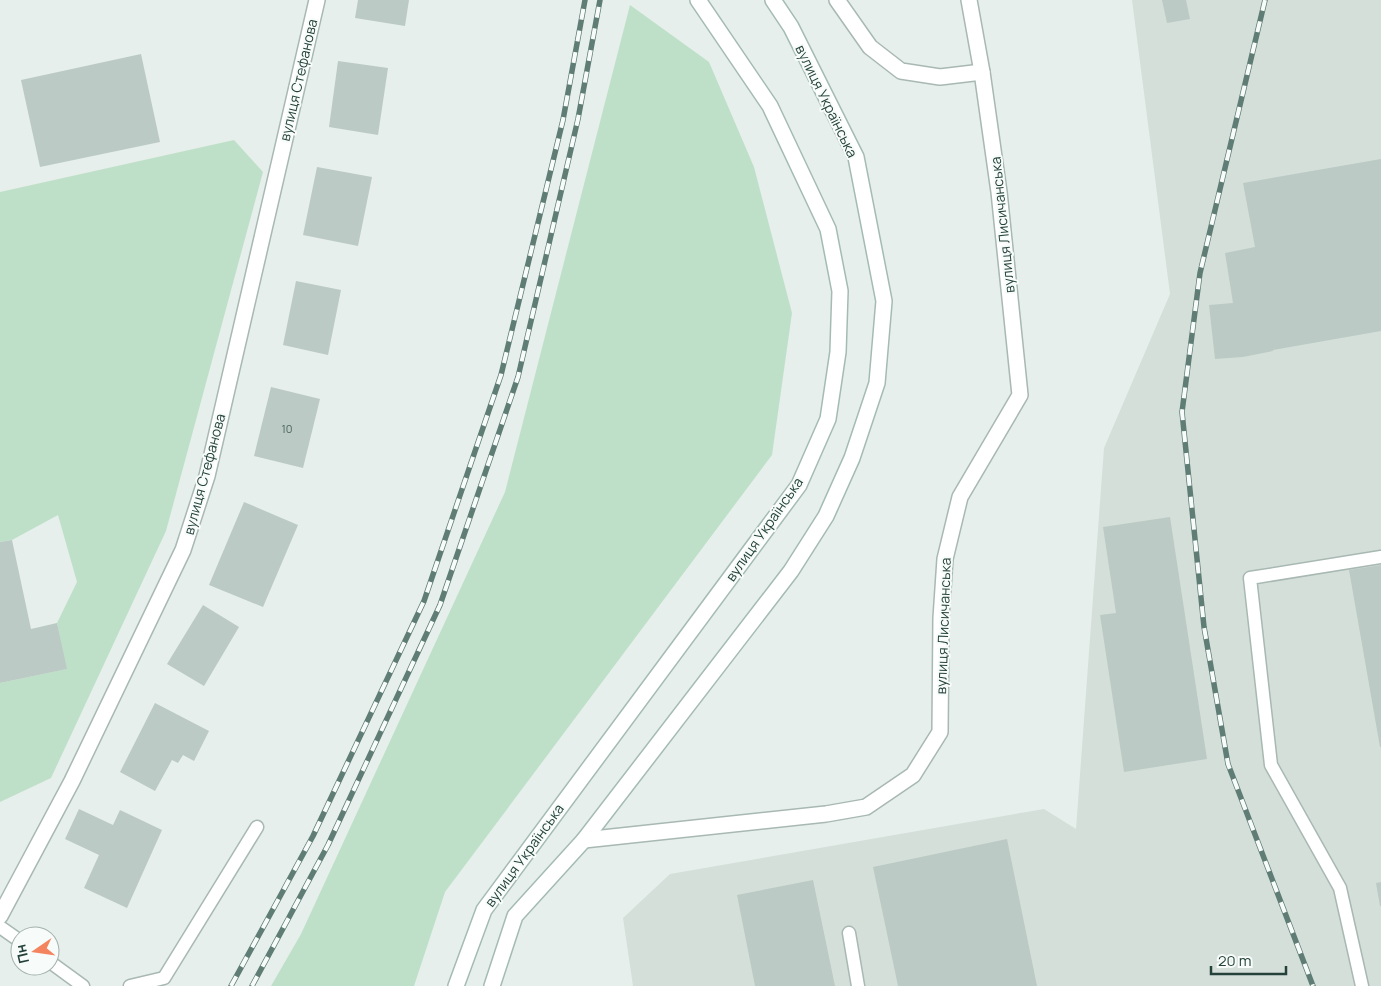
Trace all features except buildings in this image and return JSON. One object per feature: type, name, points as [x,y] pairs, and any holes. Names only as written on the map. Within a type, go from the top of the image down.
[{"type":"street","name":"вулиця Стефанова","points":[[0,916],[72,781],[183,550],[207,476],[317,0]]},
{"type":"street","name":"вулиця Українська","points":[[456,986],[484,910],[799,485],[828,419],[838,352],[840,291],[828,228],[770,106],[698,0]]},
{"type":"street","name":"вулиця Українська","points":[[492,986],[515,916],[584,840],[791,571],[826,516],[852,458],[877,383],[884,301],[856,157],[791,27],[773,0]]},
{"type":"street","points":[[837,0],[870,47],[901,71],[940,77],[982,72]]},
{"type":"street","name":"вулиця Лисичанська","points":[[584,840],[866,808],[913,775],[940,732],[941,618],[944,559],[960,496],[1020,395],[999,192],[982,72],[969,0]]},
{"type":"lane","points":[[1362,986],[1340,888],[1271,765],[1250,578],[1381,557]]},
{"type":"lane","points":[[130,986],[164,978],[257,827]]},
{"type":"lane","points":[[849,934],[858,986]]},
{"type":"lane","points":[[60,969],[83,986]]},
{"type":"shaded area","points":[[1132,0],[1381,0],[1381,986],[633,986],[623,918],[670,874],[1044,809],[1076,829],[1104,448],[1170,294]]},
{"type":"green space","points":[[630,5],[709,62],[754,167],[792,313],[772,455],[445,892],[414,986],[271,986],[301,934],[505,492]]},
{"type":"green space","points":[[234,140],[263,172],[166,531],[51,778],[0,802],[0,683],[66,669],[57,623],[77,582],[58,515],[12,540],[0,542],[0,192]]},
{"type":"railway","points":[[231,986],[313,836],[424,601],[501,375],[563,120],[585,0]]},
{"type":"railway","points":[[252,986],[328,845],[440,605],[518,377],[578,119],[600,0]]},
{"type":"railway","points":[[1265,0],[1200,273],[1182,412],[1204,627],[1228,764],[1313,986]]}]
